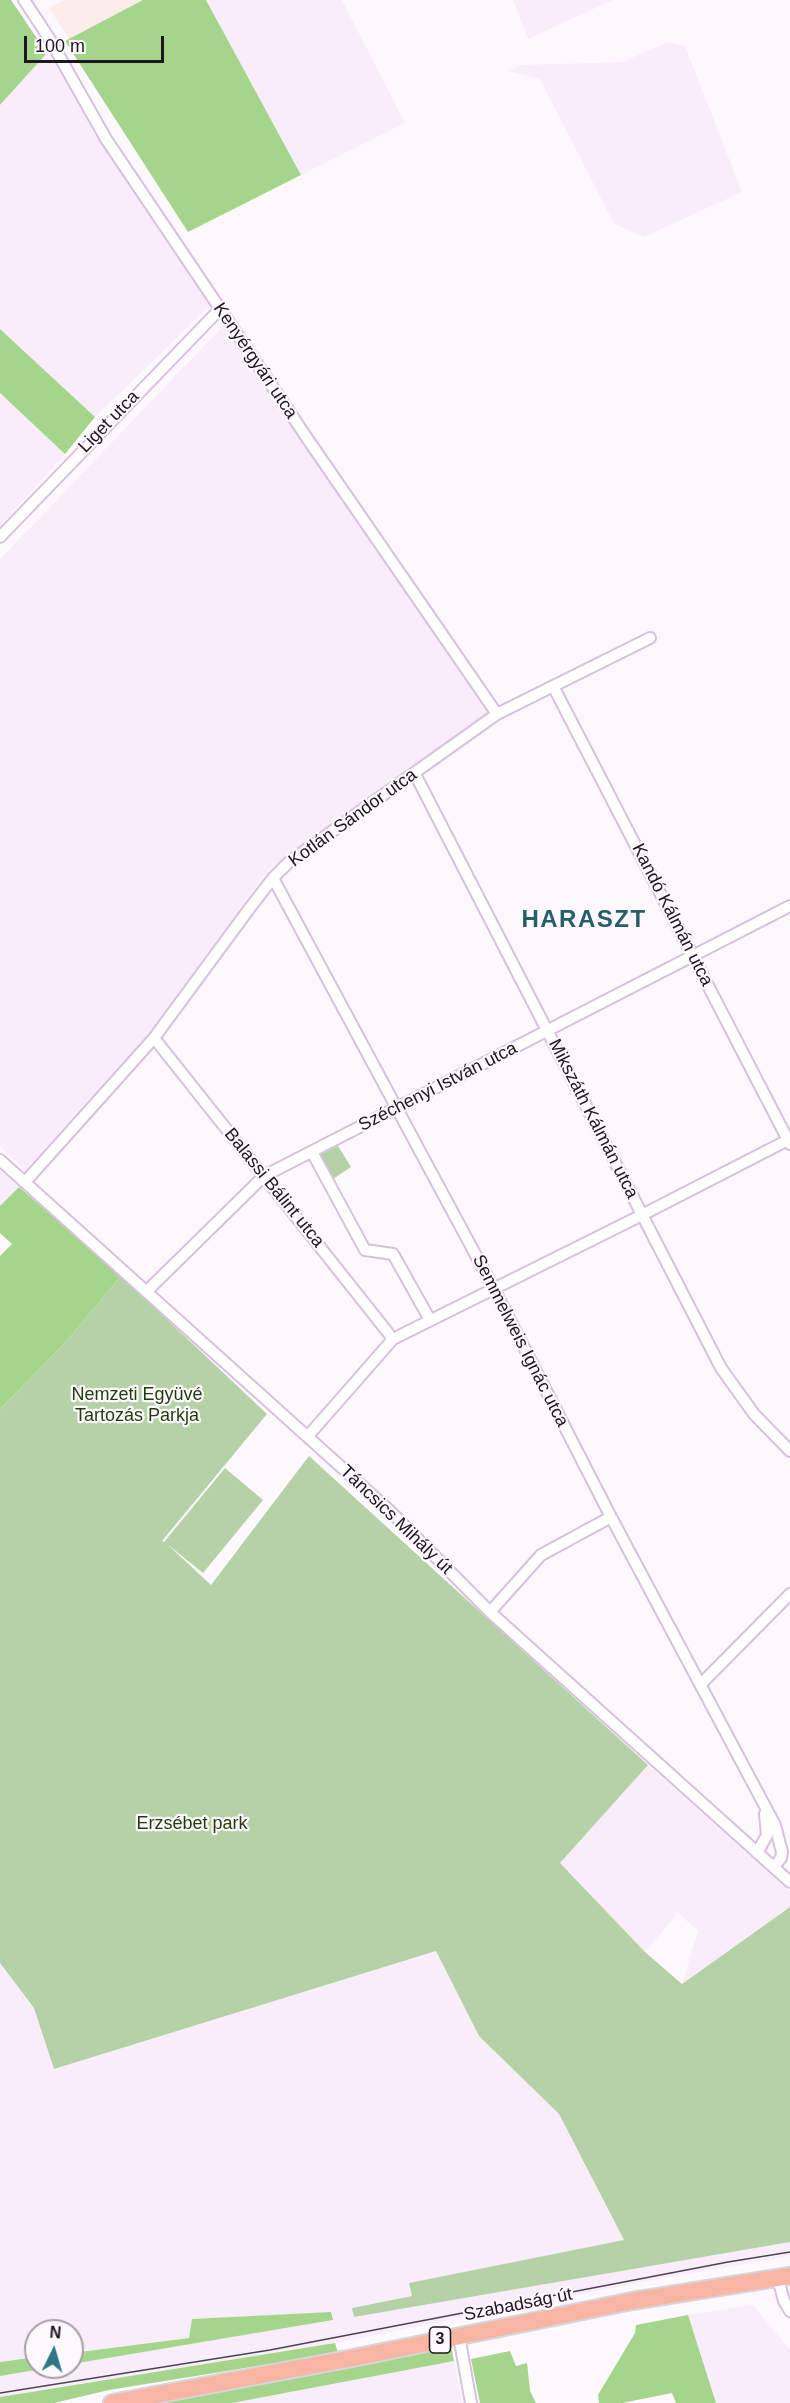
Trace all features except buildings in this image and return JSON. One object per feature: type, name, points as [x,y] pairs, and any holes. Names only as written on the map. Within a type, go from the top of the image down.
[{"type":"main road","name":"Szabadság út","points":[[112,2403],[632,2301],[784,2277]]},
{"type":"street","name":"Kenyérgyári utca","points":[[24,0],[49,38],[106,139],[497,714]]},
{"type":"street","name":"Liget utca","points":[[0,537],[220,309]]},
{"type":"street","name":"Kotlán Sándor utca","points":[[25,1182],[154,1038],[221,945],[273,878],[289,862],[497,714],[650,638]]},
{"type":"street","name":"Kandó Kálmán utca","points":[[553,686],[789,1141]]},
{"type":"street","name":"Mikszáth Kálmán utca","points":[[415,774],[721,1368],[754,1414],[790,1451]]},
{"type":"street","name":"Semmelweis Ignác utca","points":[[273,878],[494,1289],[611,1517],[775,1825],[782,1846],[781,1858],[774,1867]]},
{"type":"street","name":"Széchenyi István utca","points":[[147,1291],[264,1176],[790,906]]},
{"type":"street","name":"Balassi Bálint utca","points":[[154,1038],[393,1339]]},
{"type":"street","points":[[308,1436],[393,1339],[789,1141]]},
{"type":"street","points":[[312,1152],[365,1250],[393,1254],[430,1320]]},
{"type":"street","name":"Táncsics Mihály út","points":[[0,1160],[308,1436],[390,1512],[490,1612],[790,1882]]},
{"type":"street","points":[[490,1612],[541,1555],[611,1517]]},
{"type":"street","points":[[701,1684],[790,1594]]},
{"type":"street","name":"Semmelweis Ignác utca","points":[[758,1853],[767,1835],[763,1805]]},
{"type":"street","points":[[784,2277],[784,2301],[790,2311]]},
{"type":"street","points":[[459,2336],[471,2403]]},
{"type":"shaded area","points":[[64,0],[143,0],[69,39],[49,8]]},
{"type":"shaded area","points":[[206,0],[342,0],[405,123],[301,175]]},
{"type":"shaded area","points":[[513,0],[613,0],[528,39]]},
{"type":"shaded area","points":[[668,42],[685,46],[742,192],[644,237],[614,224],[540,79],[508,71],[522,65],[622,62]]},
{"type":"shaded area","points":[[47,53],[211,305],[95,417],[0,329],[0,105]]},
{"type":"shaded area","points":[[226,323],[489,715],[269,869],[148,1034],[25,1170],[0,1146],[0,559]]},
{"type":"shaded area","points":[[0,393],[65,454],[0,526]]},
{"type":"shaded area","points":[[0,1171],[19,1187],[0,1206]]},
{"type":"shaded area","points":[[648,1765],[790,1892],[790,1907],[682,1984],[698,1931],[678,1913],[645,1952],[560,1863]]},
{"type":"shaded area","points":[[436,1951],[479,2036],[559,2114],[624,2241],[409,2283],[412,2296],[353,2308],[354,2317],[790,2242],[790,2256],[664,2278],[335,2343],[0,2397],[0,2376],[24,2372],[24,2379],[84,2379],[84,2362],[333,2320],[331,2312],[192,2319],[189,2338],[84,2351],[84,2319],[24,2319],[24,2359],[0,2362],[0,1963],[34,2008],[54,2069]]},
{"type":"shaded area","points":[[753,2305],[790,2350],[790,2403],[716,2403],[688,2315]]},
{"type":"shaded area","points":[[454,2361],[462,2403],[232,2403]]},
{"type":"green space","points":[[0,0],[11,0],[47,53],[0,105]]},
{"type":"green space","points":[[143,0],[206,0],[301,175],[188,232],[65,41]]},
{"type":"green space","points":[[0,329],[95,417],[65,454],[0,393]]},
{"type":"green space","points":[[338,1146],[351,1167],[333,1179],[319,1155]]},
{"type":"green space","points":[[19,1187],[121,1276],[64,1344],[0,1409],[0,1256],[12,1244],[0,1233],[0,1206]]},
{"type":"green space","name":"Erzsébet park","points":[[121,1276],[267,1414],[162,1541],[164,1542],[225,1468],[263,1500],[203,1573],[166,1543],[211,1585],[309,1456],[648,1765],[560,1863],[645,1952],[682,1984],[790,1907],[790,2242],[354,2317],[352,2308],[412,2296],[409,2283],[624,2240],[559,2114],[479,2036],[436,1951],[54,2069],[34,2008],[0,1963],[0,1409],[64,1344]]},
{"type":"green space","points":[[331,2312],[333,2320],[84,2362],[84,2351],[189,2338],[192,2319]]},
{"type":"green space","points":[[688,2315],[716,2403],[676,2403],[672,2393],[622,2403],[599,2403],[598,2395],[635,2333],[636,2325]]},
{"type":"green space","points":[[335,2343],[338,2353],[109,2390],[54,2403],[0,2403],[0,2397]]},
{"type":"green space","points":[[451,2346],[454,2361],[232,2403],[139,2403]]},
{"type":"green space","points":[[510,2351],[516,2366],[527,2363],[530,2391],[536,2403],[480,2403],[471,2359]]},
{"type":"green space","points":[[24,2359],[24,2372],[0,2376],[0,2362]]},
{"type":"tram line","points":[[0,2393],[270,2350],[790,2252]]},
{"type":"district","name":"HARASZT","points":[[584,920]]},
{"type":"park label","name":"Nemzeti Együvé Tartozás Parkja","points":[[137,1405]]}]
